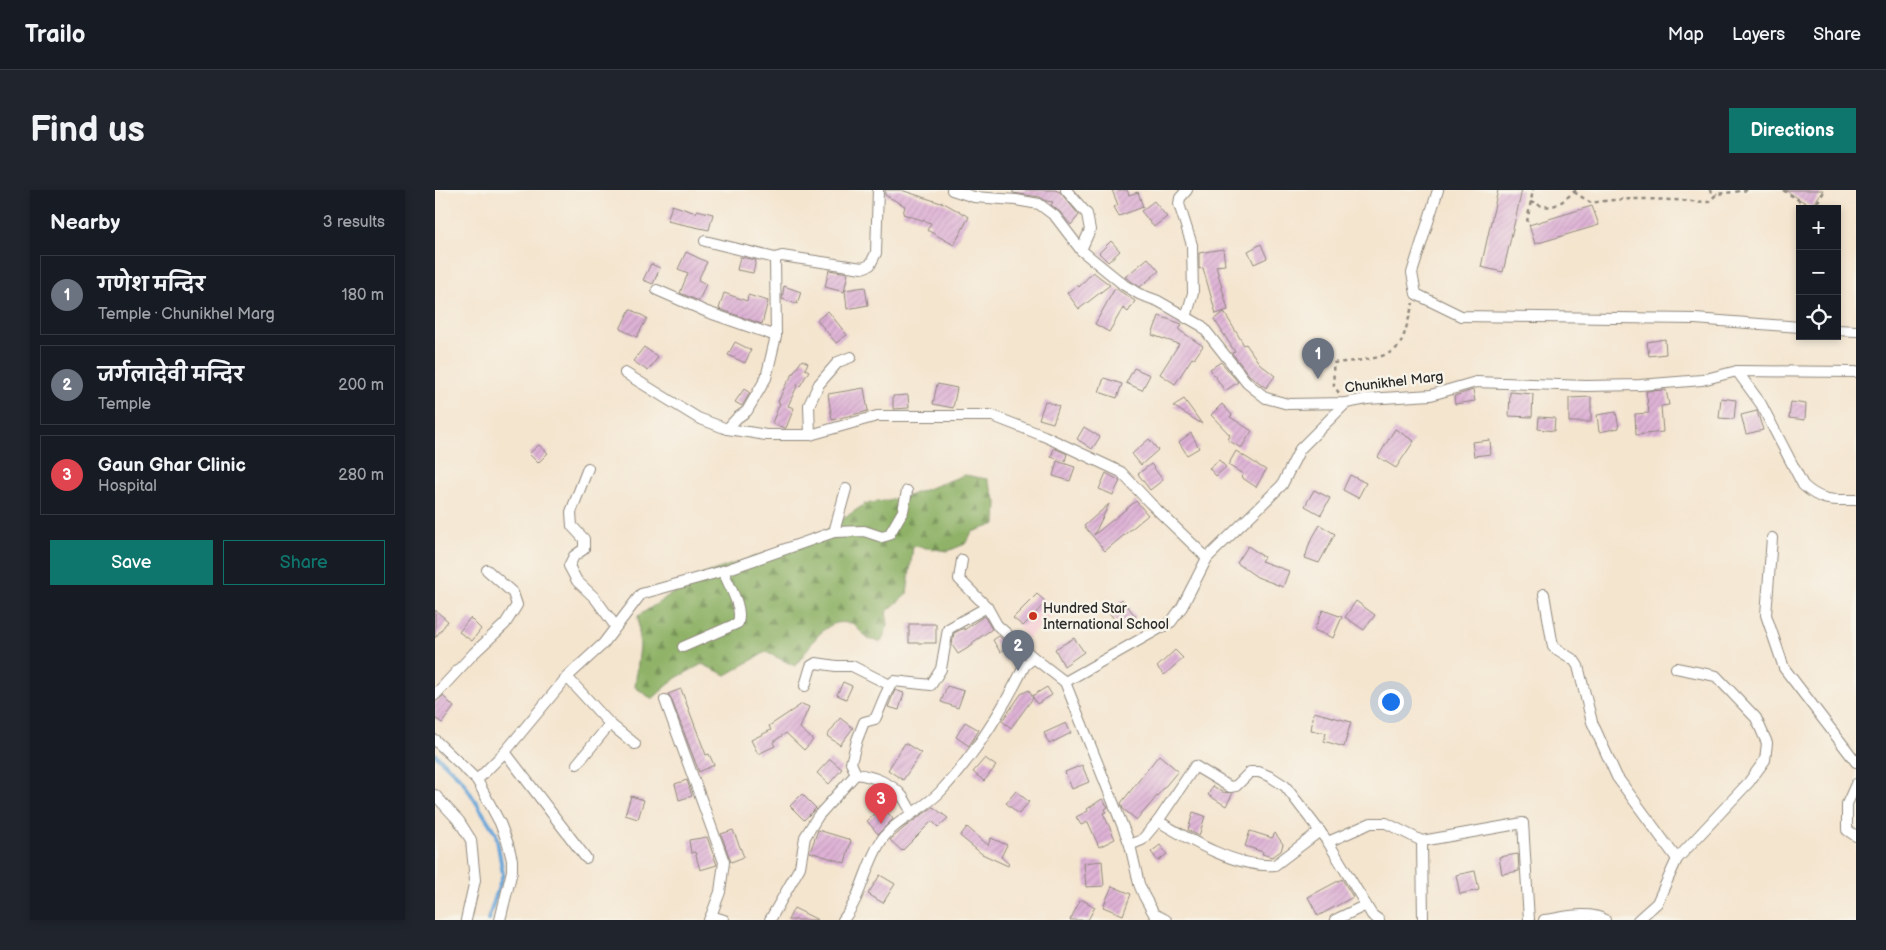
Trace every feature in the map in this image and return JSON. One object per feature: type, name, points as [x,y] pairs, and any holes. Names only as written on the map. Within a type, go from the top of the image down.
[{"type":"street","points":[[705,241],[775,258],[781,256],[862,268],[870,265],[876,253],[878,190]]},
{"type":"street","name":"Chunikhel Marg","points":[[952,190],[974,197],[1016,200],[1039,204],[1055,216],[1081,250],[1124,285],[1203,326],[1247,383],[1266,398],[1288,404],[1346,403],[1367,399],[1431,395],[1476,382],[1586,386],[1640,385],[1702,380],[1737,371],[1856,372]]},
{"type":"street","points":[[1066,190],[1087,214],[1090,230],[1081,250]]},
{"type":"street","points":[[1186,318],[1193,293],[1192,245],[1179,204],[1180,198],[1187,190]]},
{"type":"street","points":[[1438,190],[1412,273],[1416,294],[1461,316],[1695,319],[1796,327]]},
{"type":"street","points":[[727,429],[747,411],[766,378],[776,336],[775,258]]},
{"type":"street","points":[[657,290],[707,312],[776,336]]},
{"type":"street","points":[[1841,330],[1856,331]]},
{"type":"street","points":[[810,435],[809,405],[819,384],[838,362],[851,357]]},
{"type":"street","points":[[1737,371],[1761,404],[1803,486],[1813,494],[1828,500],[1856,500]]},
{"type":"street","points":[[625,373],[697,418],[727,429],[766,434],[810,435],[877,416],[993,416],[1044,436],[1121,472],[1207,558]]},
{"type":"street","points":[[1065,682],[1171,622],[1182,608],[1207,558],[1282,485],[1300,449],[1346,403]]},
{"type":"street","points":[[588,468],[571,512],[572,526],[584,538],[584,549],[574,556],[569,566],[577,581],[595,598],[616,626]]},
{"type":"street","points":[[834,532],[847,489]]},
{"type":"street","points":[[477,780],[505,752],[567,677],[603,644],[641,594],[723,572],[834,532],[864,530],[882,538],[889,535],[903,511],[907,491]]},
{"type":"street","points":[[1772,538],[1766,615],[1784,668],[1856,762]]},
{"type":"street","points":[[962,560],[959,580],[987,607],[997,626],[1033,658],[1065,682],[1130,845],[1139,884],[1152,917],[1166,920]]},
{"type":"street","points":[[435,695],[505,624],[517,605],[513,593],[487,570]]},
{"type":"street","points":[[683,647],[738,623],[740,617],[739,609],[723,572]]},
{"type":"street","points":[[1544,594],[1553,647],[1574,660],[1579,666],[1592,722],[1617,777],[1677,859]]},
{"type":"street","points":[[856,774],[851,763],[857,740],[865,722],[875,719],[882,707],[890,684],[894,681],[931,685],[941,669],[948,629],[987,607]]},
{"type":"street","points":[[843,920],[860,892],[881,840],[939,793],[960,768],[989,727],[1025,665],[1033,658]]},
{"type":"street","points":[[805,686],[811,666],[816,664],[852,666],[890,684]]},
{"type":"street","points":[[1638,920],[1657,902],[1677,859],[1749,782],[1765,760],[1767,743],[1757,718],[1716,676],[1676,668]]},
{"type":"street","points":[[567,677],[610,724],[635,744]]},
{"type":"street","points":[[665,700],[724,862],[721,892],[710,918],[724,920]]},
{"type":"street","points":[[577,764],[610,724]]},
{"type":"street","points":[[435,740],[477,780],[500,823],[508,844],[512,860],[512,871],[500,920]]},
{"type":"street","points":[[505,752],[586,858]]},
{"type":"street","points":[[1130,845],[1142,840],[1158,821],[1195,766],[1230,788],[1236,786],[1250,772],[1259,772],[1271,777],[1289,790],[1328,842],[1373,915],[1379,920]]},
{"type":"street","points":[[856,774],[867,775],[886,783],[902,795],[912,813]]},
{"type":"street","points":[[770,920],[800,867],[805,837],[818,816],[856,774]]},
{"type":"street","points":[[1856,784],[1847,804],[1847,830],[1856,836]]},
{"type":"street","points":[[435,795],[459,821],[471,840],[475,880],[466,920]]},
{"type":"street","points":[[1158,821],[1187,838],[1232,859],[1267,866],[1275,865],[1320,831]]},
{"type":"street","points":[[1328,842],[1371,822],[1386,823],[1422,841],[1523,823],[1529,920]]},
{"type":"street","points":[[1422,841],[1423,920]]},
{"type":"street","points":[[1335,920],[1366,904]]},
{"type":"street","points":[[1544,920],[1587,914],[1605,920]]},
{"type":"path","points":[[1527,222],[1533,190]]},
{"type":"path","points":[[1709,190],[1717,194]]},
{"type":"path","points":[[1530,202],[1547,208],[1557,205],[1575,191],[1591,203],[1654,198],[1707,202],[1717,194],[1749,190]]},
{"type":"path","points":[[1783,190],[1807,205]]},
{"type":"path","points":[[1816,205],[1825,190]]},
{"type":"path","points":[[1346,403],[1334,386],[1333,363],[1356,361],[1388,354],[1399,345],[1416,294]]},
{"type":"shaded area","name":"Hundred Star International School","points":[[1037,594],[1046,602],[1053,614],[1027,639],[1013,618]]},
{"type":"green space","points":[[965,475],[987,479],[997,502],[996,524],[972,532],[965,544],[948,551],[913,546],[907,594],[886,612],[888,625],[881,642],[868,639],[852,623],[836,623],[829,626],[818,636],[795,666],[766,652],[726,675],[702,664],[676,678],[652,699],[635,687],[640,647],[638,616],[701,575],[821,534],[865,504],[902,498]]},
{"type":"building","points":[[885,190],[901,190],[942,202],[969,217],[954,245],[927,230],[931,223],[903,214],[905,206],[885,195]]},
{"type":"building","points":[[1013,190],[1055,190],[1060,192],[1079,215],[1071,225],[1051,205],[1053,202],[1046,201],[1040,197],[1013,193]]},
{"type":"building","points":[[1112,190],[1127,190],[1129,195],[1138,192],[1143,207],[1119,216],[1114,207],[1118,205]]},
{"type":"building","points":[[1498,190],[1522,190],[1503,272],[1481,267]]},
{"type":"building","points":[[1785,190],[1823,190],[1813,205],[1809,205]]},
{"type":"building","points":[[1154,201],[1167,217],[1154,227],[1141,211]]},
{"type":"building","points":[[672,205],[696,213],[697,210],[713,214],[709,230],[667,221]]},
{"type":"building","points":[[1592,206],[1599,225],[1535,244],[1529,225]]},
{"type":"building","points":[[1111,241],[1120,251],[1108,262],[1099,253]]},
{"type":"building","points":[[1261,244],[1267,258],[1254,264],[1248,251]]},
{"type":"building","points":[[1223,249],[1225,265],[1216,266],[1228,310],[1216,314],[1203,268],[1199,269],[1199,253]]},
{"type":"building","points":[[686,252],[707,262],[698,280],[706,284],[699,301],[680,293],[688,273],[678,269]]},
{"type":"building","points":[[740,257],[756,260],[753,273],[737,270]]},
{"type":"building","points":[[1148,258],[1159,271],[1140,287],[1125,277]]},
{"type":"building","points":[[651,264],[660,268],[653,284],[643,280]]},
{"type":"building","points":[[829,270],[848,273],[844,292],[825,287]]},
{"type":"building","points":[[1093,272],[1110,285],[1079,309],[1067,293],[1077,285],[1079,287]]},
{"type":"building","points":[[784,286],[801,292],[797,304],[782,299]]},
{"type":"building","points":[[865,287],[868,305],[847,309],[845,290]]},
{"type":"building","points":[[1115,288],[1135,301],[1128,312],[1123,308],[1109,332],[1095,324]]},
{"type":"building","points":[[724,293],[747,301],[748,295],[768,301],[762,324],[719,309]]},
{"type":"building","points":[[630,309],[647,318],[637,337],[620,329]]},
{"type":"building","points":[[828,311],[847,335],[836,343],[817,320]]},
{"type":"building","points":[[1224,312],[1244,345],[1246,344],[1259,363],[1275,376],[1266,388],[1249,375],[1232,353],[1235,352],[1214,319]]},
{"type":"building","points":[[1159,316],[1182,324],[1179,330],[1203,346],[1194,359],[1192,358],[1175,384],[1160,374],[1179,344],[1152,335]]},
{"type":"building","points":[[1665,339],[1666,354],[1649,356],[1647,342]]},
{"type":"building","points":[[735,342],[751,350],[745,363],[728,355]]},
{"type":"building","points":[[644,347],[658,357],[648,371],[633,361]]},
{"type":"building","points":[[802,360],[808,363],[805,369],[809,371],[800,386],[798,384],[788,406],[794,408],[786,428],[784,428],[772,423],[785,386]]},
{"type":"building","points":[[1221,362],[1238,382],[1225,391],[1210,369]]},
{"type":"building","points":[[1134,368],[1150,375],[1142,390],[1126,383]]},
{"type":"building","points":[[1104,378],[1122,384],[1117,398],[1099,392]]},
{"type":"building","points":[[937,384],[957,388],[953,408],[933,404]]},
{"type":"building","points":[[864,388],[868,411],[832,420],[828,394]]},
{"type":"building","points":[[744,389],[750,393],[742,406],[735,402]]},
{"type":"building","points":[[1473,390],[1475,401],[1455,404],[1454,396]]},
{"type":"building","points":[[1666,390],[1669,405],[1661,406],[1663,432],[1636,435],[1635,414],[1649,413],[1646,391]]},
{"type":"building","points":[[1510,392],[1533,394],[1532,417],[1509,416]]},
{"type":"building","points":[[908,395],[909,408],[893,409],[893,396]]},
{"type":"building","points":[[1591,397],[1591,422],[1569,422],[1569,398]]},
{"type":"building","points":[[1721,398],[1736,400],[1734,419],[1719,418]]},
{"type":"building","points":[[1184,399],[1202,424],[1173,406]]},
{"type":"building","points":[[1045,401],[1059,406],[1053,423],[1039,419]]},
{"type":"building","points":[[1791,402],[1806,404],[1805,420],[1789,418]]},
{"type":"building","points":[[1222,404],[1232,415],[1230,417],[1252,431],[1241,448],[1228,440],[1230,435],[1211,415]]},
{"type":"building","points":[[1757,411],[1763,430],[1746,434],[1741,415]]},
{"type":"building","points":[[1616,412],[1619,428],[1599,432],[1597,415]]},
{"type":"building","points":[[1539,417],[1555,418],[1554,431],[1538,429]]},
{"type":"building","points":[[1084,427],[1100,437],[1092,449],[1077,439]]},
{"type":"building","points":[[1395,429],[1414,441],[1396,468],[1378,457]]},
{"type":"building","points":[[1191,433],[1199,448],[1187,455],[1179,442]]},
{"type":"building","points":[[1149,439],[1158,450],[1141,465],[1132,454]]},
{"type":"building","points":[[1490,440],[1491,454],[1474,456],[1472,442]]},
{"type":"building","points":[[539,445],[548,453],[538,463],[529,454]]},
{"type":"building","points":[[1054,448],[1067,454],[1065,461],[1051,457]]},
{"type":"building","points":[[1236,451],[1266,470],[1256,487],[1241,477],[1243,474],[1228,465]]},
{"type":"building","points":[[1219,460],[1226,467],[1216,476],[1209,468]]},
{"type":"building","points":[[1057,461],[1075,467],[1070,481],[1053,476]]},
{"type":"building","points":[[1151,464],[1163,480],[1150,490],[1138,474]]},
{"type":"building","points":[[1106,473],[1120,481],[1113,495],[1099,489]]},
{"type":"building","points":[[1350,475],[1366,483],[1358,498],[1343,490]]},
{"type":"building","points":[[1314,490],[1330,498],[1321,515],[1305,506]]},
{"type":"building","points":[[1136,501],[1148,515],[1105,551],[1084,526],[1109,504],[1094,535]]},
{"type":"building","points":[[1320,525],[1335,534],[1319,563],[1305,558],[1310,542]]},
{"type":"building","points":[[1248,546],[1264,557],[1261,561],[1289,571],[1283,587],[1257,577],[1237,563]]},
{"type":"building","points":[[1037,594],[1046,602],[1023,626],[1013,618]]},
{"type":"building","points":[[1122,599],[1136,617],[1121,628],[1108,611]]},
{"type":"building","points":[[1356,601],[1375,615],[1364,630],[1345,617]]},
{"type":"building","points":[[435,610],[448,621],[435,638]]},
{"type":"building","points":[[1323,610],[1342,617],[1333,638],[1314,630]]},
{"type":"building","points":[[984,616],[992,629],[972,643],[973,645],[958,654],[952,645],[954,633],[964,628],[964,630]]},
{"type":"building","points":[[470,618],[481,629],[472,641],[459,632]]},
{"type":"building","points":[[909,624],[936,624],[936,643],[909,643]]},
{"type":"building","points":[[999,636],[1010,646],[1000,652],[993,640]]},
{"type":"building","points":[[1074,638],[1084,652],[1064,666],[1055,649]]},
{"type":"building","points":[[1175,650],[1183,658],[1164,675],[1157,667]]},
{"type":"building","points":[[843,682],[852,686],[846,699],[837,695]]},
{"type":"building","points":[[947,686],[964,691],[958,708],[941,702]]},
{"type":"building","points":[[1047,687],[1052,695],[1037,704],[1032,696]]},
{"type":"building","points":[[681,689],[706,755],[709,754],[714,765],[699,772],[668,694]]},
{"type":"building","points":[[895,690],[904,693],[899,710],[888,707]]},
{"type":"building","points":[[1029,690],[1033,698],[1011,728],[1002,721],[1021,694]]},
{"type":"building","points":[[443,696],[454,707],[442,723],[435,718],[435,702]]},
{"type":"building","points":[[802,704],[809,707],[800,728],[813,740],[804,750],[786,733],[773,742],[775,746],[758,754],[751,740],[771,730],[769,726]]},
{"type":"building","points":[[1314,712],[1351,722],[1344,747],[1324,741],[1326,733],[1311,730]]},
{"type":"building","points":[[840,718],[853,728],[840,745],[827,736]]},
{"type":"building","points":[[965,722],[979,730],[969,746],[956,737]]},
{"type":"building","points":[[1066,723],[1071,733],[1049,744],[1044,733]]},
{"type":"building","points":[[905,743],[921,753],[903,780],[888,770]]},
{"type":"building","points":[[1159,755],[1178,771],[1137,820],[1123,809],[1121,803]]},
{"type":"building","points":[[985,758],[996,766],[984,781],[973,772]]},
{"type":"building","points":[[830,759],[842,769],[829,784],[817,773]]},
{"type":"building","points":[[1082,765],[1089,782],[1072,789],[1065,772]]},
{"type":"building","points":[[687,780],[692,796],[679,800],[675,784]]},
{"type":"building","points":[[1213,786],[1222,792],[1233,793],[1226,806],[1208,795]]},
{"type":"building","points":[[1016,791],[1029,802],[1019,814],[1006,803]]},
{"type":"building","points":[[802,794],[816,808],[804,820],[790,806]]},
{"type":"building","points":[[631,796],[644,800],[638,819],[625,815]]},
{"type":"building","points":[[1102,799],[1108,807],[1105,809],[1106,812],[1103,813],[1115,839],[1099,847],[1088,822],[1081,825],[1076,817],[1088,811],[1087,809]]},
{"type":"building","points":[[883,807],[893,819],[878,834],[867,821]]},
{"type":"building","points":[[933,807],[948,818],[938,827],[932,821],[902,851],[890,840],[905,827]]},
{"type":"building","points":[[1193,812],[1205,816],[1199,836],[1188,830]]},
{"type":"building","points":[[967,827],[988,845],[991,838],[1007,845],[1001,857],[1009,864],[1008,866],[982,854],[960,836]]},
{"type":"building","points":[[733,830],[744,857],[731,862],[721,834]]},
{"type":"building","points":[[818,830],[851,840],[845,863],[810,852]]},
{"type":"building","points":[[1250,831],[1272,838],[1275,833],[1283,844],[1281,851],[1272,857],[1245,846]]},
{"type":"building","points":[[707,837],[717,865],[700,870],[695,852],[691,853],[689,840]]},
{"type":"building","points":[[1160,845],[1167,854],[1158,861],[1151,852]]},
{"type":"building","points":[[1518,854],[1519,871],[1502,874],[1499,857]]},
{"type":"building","points":[[1102,861],[1104,886],[1086,887],[1084,863]]},
{"type":"building","points":[[1475,871],[1479,890],[1460,894],[1456,875]]},
{"type":"building","points":[[880,875],[895,884],[883,903],[868,894]]},
{"type":"building","points":[[1342,879],[1353,897],[1318,916],[1308,897]]},
{"type":"building","points":[[1112,886],[1131,894],[1123,915],[1103,907]]},
{"type":"building","points":[[1081,899],[1095,907],[1088,920],[1070,920]]},
{"type":"building","points":[[794,908],[818,920],[788,920]]},
{"type":"waterway","points":[[435,754],[462,780],[496,834],[503,874],[488,920]]},
{"type":"place","name":"गणेश मन्दिर","points":[[1318,379]]},
{"type":"place","name":"Hundred Star International School","points":[[1033,616]]},
{"type":"place","name":"जर्गलादेवी मन्दिर","points":[[1018,671]]},
{"type":"place","name":"Gaun Ghar Clinic","points":[[881,824]]}]
